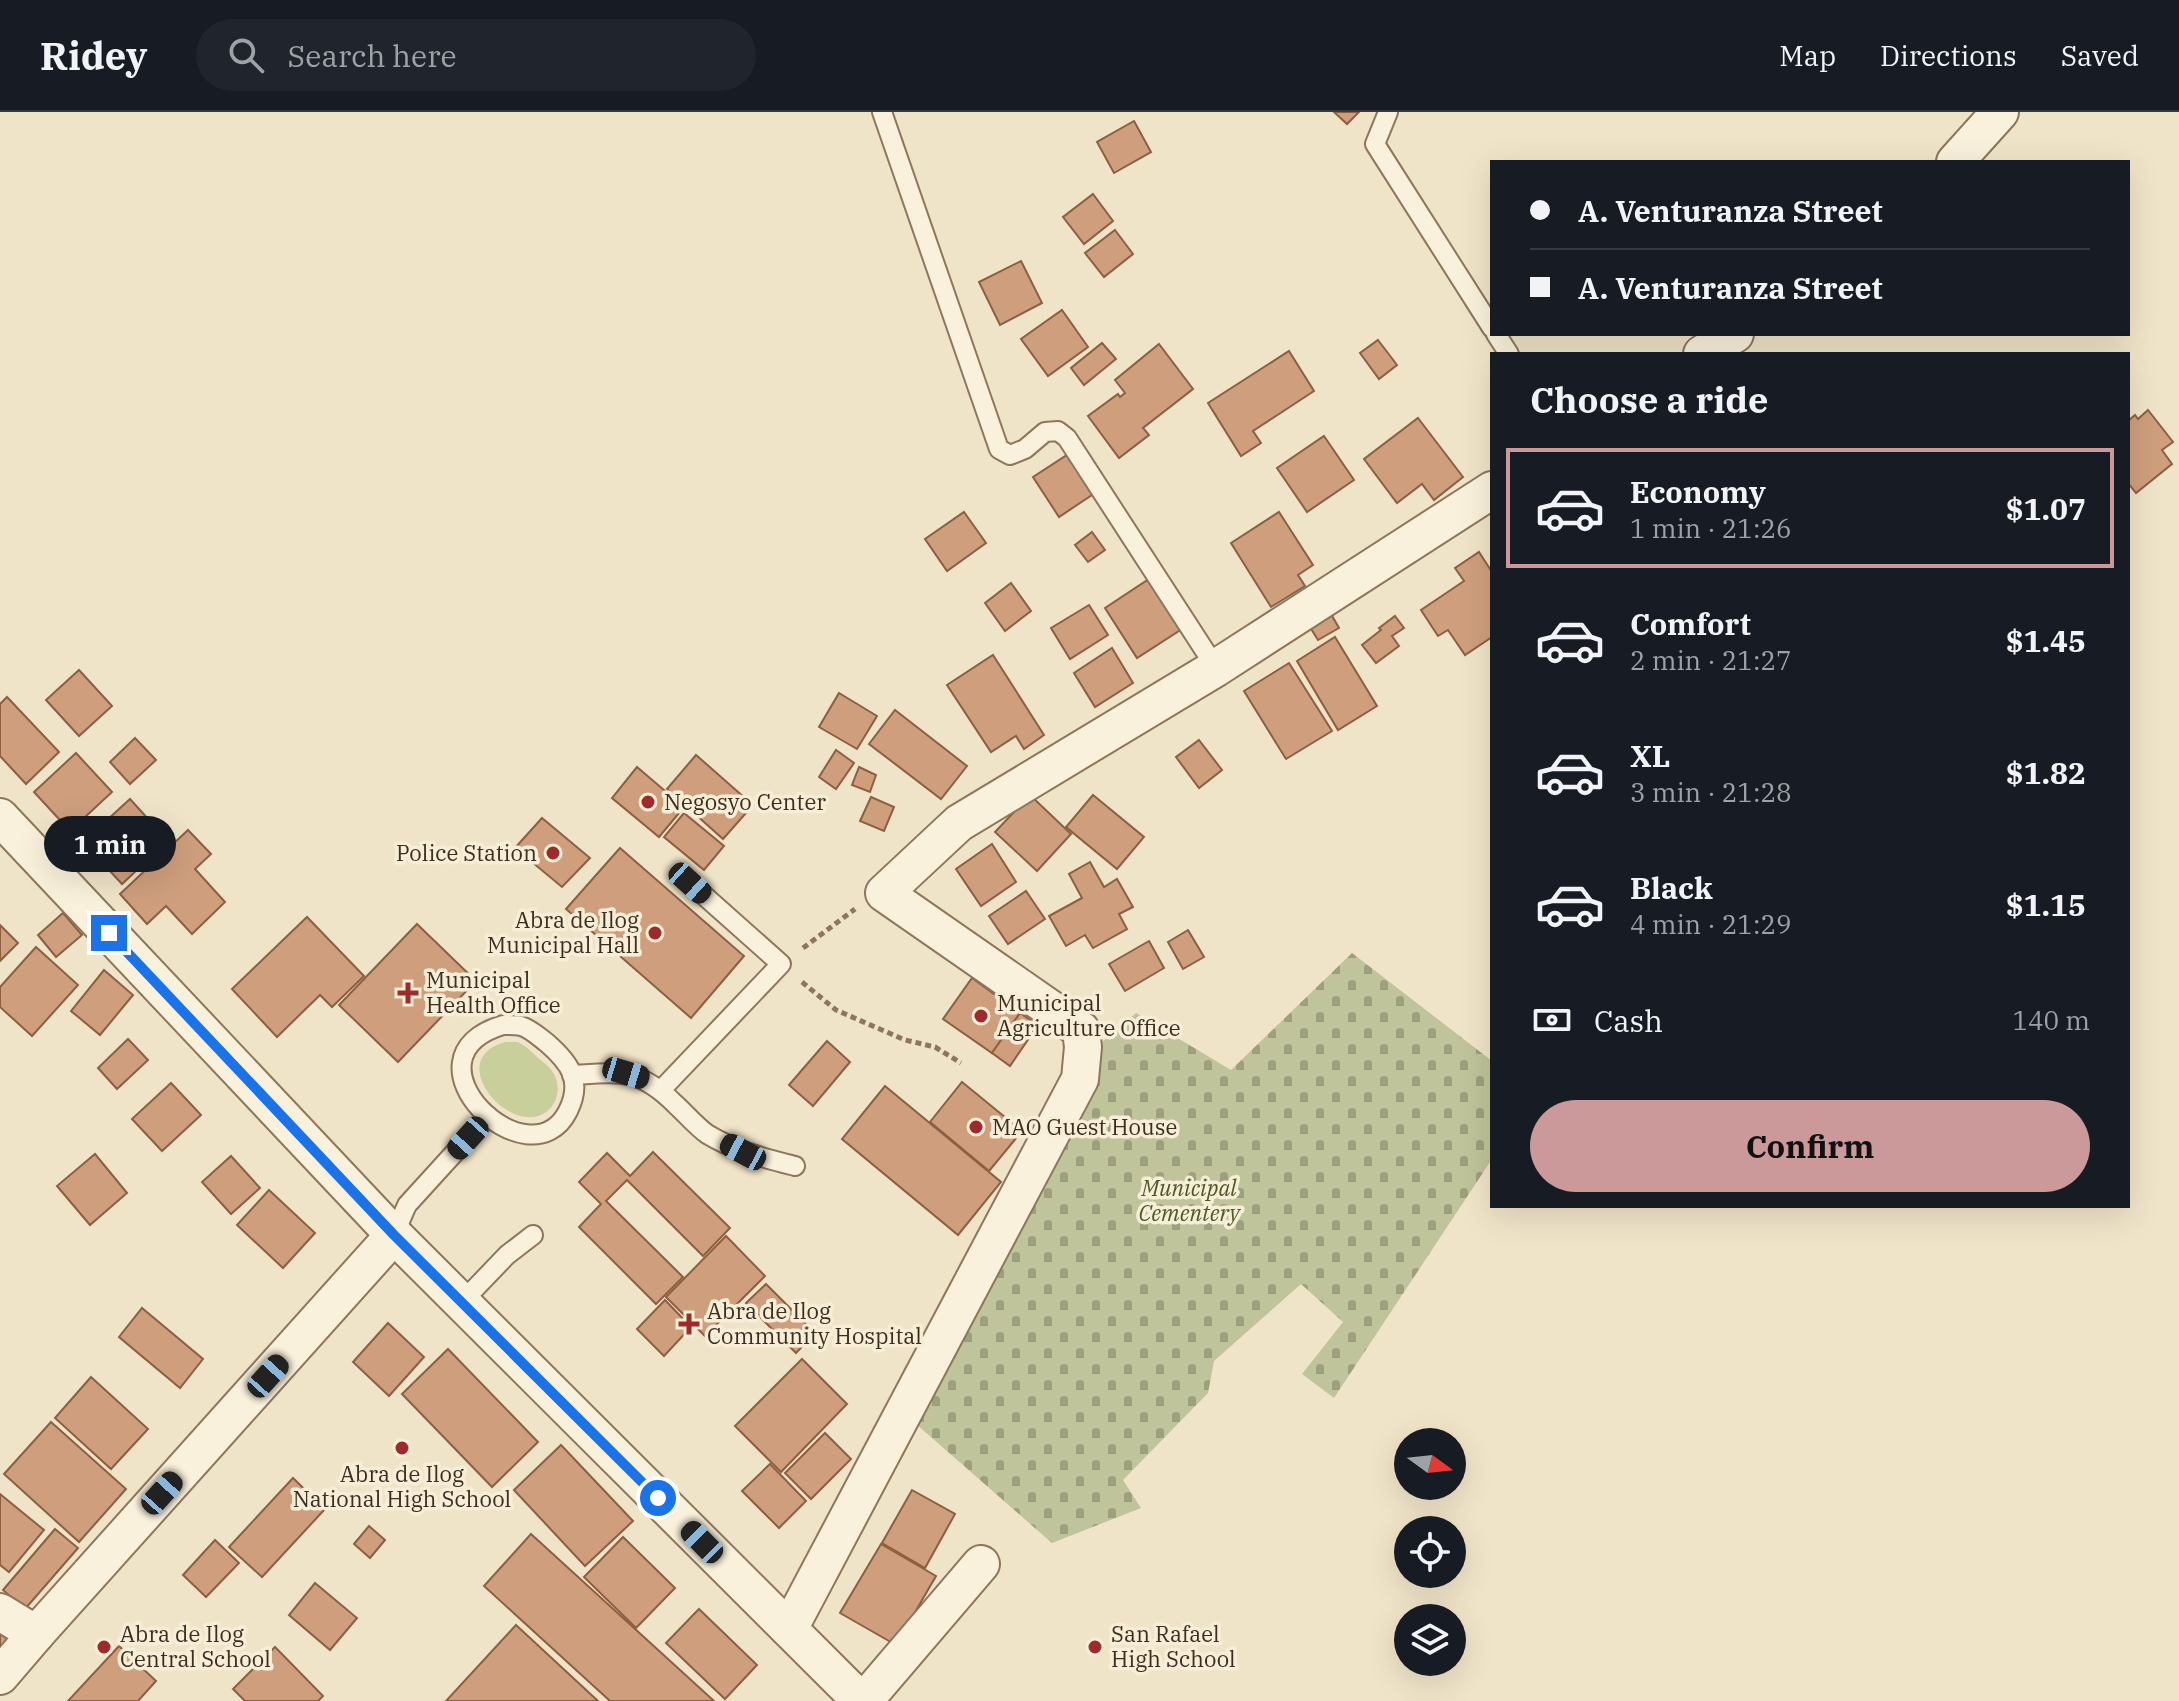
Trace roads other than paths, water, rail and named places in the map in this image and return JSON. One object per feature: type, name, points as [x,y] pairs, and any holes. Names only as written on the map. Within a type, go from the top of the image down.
[{"type":"street","points":[[1957,160],[2000,112]]},
{"type":"street","points":[[1705,352],[1732,336]]},
{"type":"street","points":[[789,1629],[1080,1079],[1081,1030],[884,893],[959,823],[1216,668],[1490,491]]},
{"type":"street","points":[[0,817],[394,1235],[862,1701],[981,1564]]},
{"type":"street","points":[[0,1676],[394,1235]]},
{"type":"street","points":[[0,1612],[36,1634]]},
{"type":"lane","points":[[882,112],[999,449],[1010,455],[1025,449],[1045,432],[1058,431],[1067,438],[1216,668]]},
{"type":"lane","points":[[1388,112],[1375,144],[1490,325]]},
{"type":"lane","points":[[661,1090],[781,964],[690,883]]},
{"type":"lane","points":[[503,1025],[521,1026],[536,1034],[569,1066],[572,1075],[575,1083],[573,1101],[565,1118],[551,1129],[534,1135],[516,1133],[488,1116],[467,1094],[462,1076],[464,1058],[472,1042],[486,1030],[503,1025]]},
{"type":"lane","points":[[572,1075],[626,1073],[643,1079],[661,1090],[705,1132],[743,1152],[795,1166]]},
{"type":"lane","points":[[394,1235],[407,1205],[488,1116]]},
{"type":"lane","points":[[462,1302],[507,1255],[533,1235]]},
{"type":"place","name":"Negosyo Center","points":[[648,802]]},
{"type":"place","name":"Police Station","points":[[553,853]]},
{"type":"place","name":"Abra de Ilog Municipal Hall","points":[[655,933]]},
{"type":"place","name":"Municipal Health Office","points":[[408,993]]},
{"type":"place","name":"Municipal Agriculture Office","points":[[981,1016]]},
{"type":"place","name":"MAO Guest House","points":[[976,1127]]},
{"type":"place","name":"Abra de Ilog Community Hospital","points":[[689,1324]]},
{"type":"place","name":"Abra de Ilog National High School","points":[[402,1448]]},
{"type":"place","name":"Abra de Ilog Central School","points":[[104,1647]]},
{"type":"place","name":"San Rafael High School","points":[[1095,1647]]},
{"type":"park label","name":"Municipal Cementery","points":[[1189,1200]]}]
